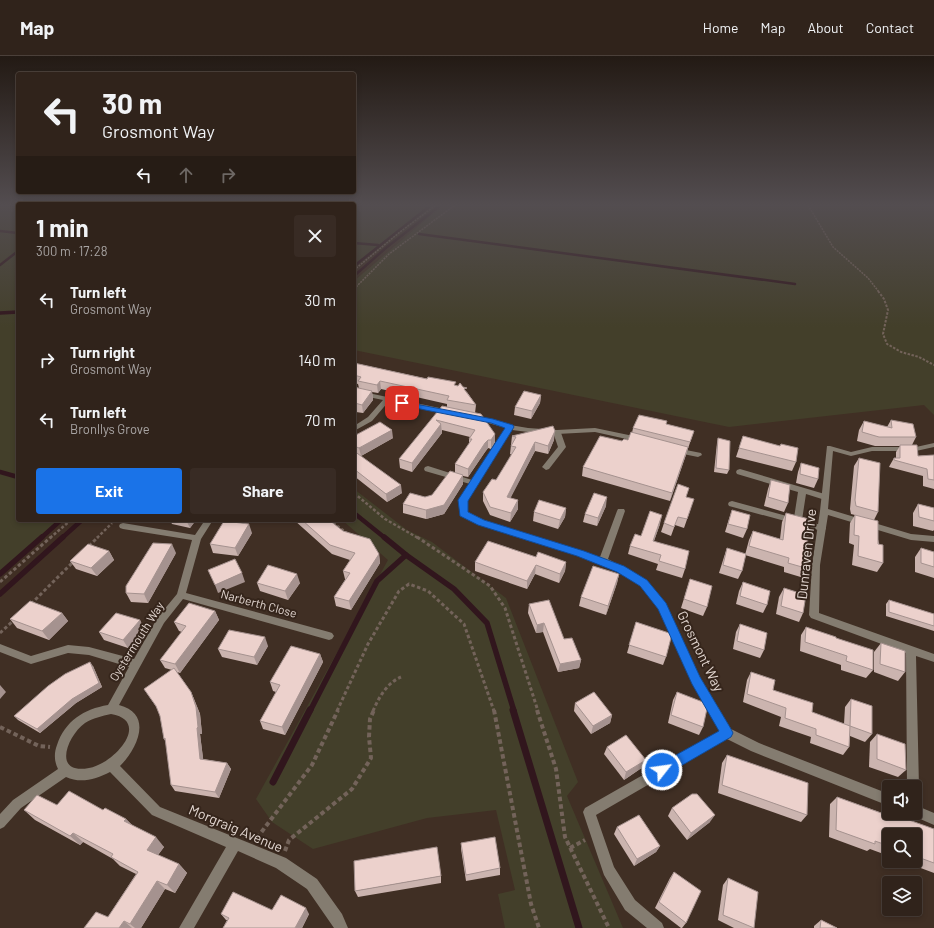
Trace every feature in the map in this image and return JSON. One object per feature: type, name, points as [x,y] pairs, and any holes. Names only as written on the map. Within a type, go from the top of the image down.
[{"type":"street","points":[[356,392],[455,414]]},
{"type":"street","points":[[356,427],[370,419],[387,400]]},
{"type":"street","points":[[470,417],[510,427],[557,432],[595,430],[648,442]]},
{"type":"street","name":"Grosmont Way","points":[[510,427],[463,500],[464,513],[481,522],[603,561],[643,583],[662,606],[696,680],[727,733]]},
{"type":"street","points":[[546,467],[562,447],[557,432]]},
{"type":"street","name":"Dunraven Drive","points":[[911,650],[814,616],[816,565],[822,528],[830,448],[851,454],[872,449],[916,449],[934,445]]},
{"type":"street","points":[[670,448],[698,455]]},
{"type":"street","points":[[428,470],[474,482]]},
{"type":"street","points":[[740,472],[825,497]]},
{"type":"street","points":[[798,522],[802,491]]},
{"type":"street","points":[[732,504],[822,528]]},
{"type":"street","points":[[603,561],[622,511]]},
{"type":"street","points":[[824,511],[911,537],[934,539]]},
{"type":"street","name":"Oystermouth Way","points":[[111,709],[161,620],[181,595],[197,538],[208,522]]},
{"type":"street","points":[[123,526],[197,538]]},
{"type":"street","name":"Narberth Close","points":[[181,595],[329,636]]},
{"type":"street","points":[[0,648],[31,660],[68,649],[89,651],[135,664]]},
{"type":"street","points":[[913,780],[911,650],[934,658]]},
{"type":"street","points":[[111,709],[127,714],[132,720],[134,729],[132,739],[124,753],[111,765],[90,774],[78,775],[66,770],[61,763],[59,755],[60,748],[65,736],[73,726],[90,714],[111,709]]},
{"type":"street","points":[[657,928],[630,906],[609,870],[589,812],[727,733],[756,747],[882,797]]},
{"type":"street","name":"Morgraig Avenue","points":[[111,765],[156,811],[281,863],[312,884],[341,928]]},
{"type":"street","points":[[0,823],[17,804],[66,770]]},
{"type":"street","points":[[922,814],[934,819]]},
{"type":"street","points":[[186,928],[236,844]]},
{"type":"path","points":[[356,268],[383,246]]},
{"type":"path","points":[[356,288],[380,263],[400,246]]},
{"type":"path","points":[[832,246],[868,278],[884,299],[888,310],[883,334],[887,344],[902,352],[920,357],[934,365]]},
{"type":"path","points":[[356,495],[385,519],[425,542],[490,586],[505,608],[556,770],[565,837],[609,928]]},
{"type":"path","points":[[0,582],[69,522]]},
{"type":"path","points":[[83,552],[114,522]]},
{"type":"path","points":[[332,522],[347,534]]},
{"type":"path","points":[[28,607],[78,558]]},
{"type":"path","points":[[248,850],[312,765],[368,644],[399,591],[409,584],[428,591],[464,624],[493,706],[531,904],[539,928]]},
{"type":"path","points":[[0,634],[17,618]]},
{"type":"path","points":[[281,863],[289,840],[352,789],[371,758],[369,738],[370,719],[377,701],[394,680],[401,678]]},
{"type":"path","points":[[0,727],[39,746],[60,748]]},
{"type":"shaded area","points":[[0,246],[16,246],[16,522],[59,522],[0,574]]},
{"type":"shaded area","points":[[356,246],[380,246],[356,264]]},
{"type":"shaded area","points":[[395,246],[934,246],[934,415],[924,405],[729,427],[356,350],[356,279]]},
{"type":"shaded area","points":[[356,491],[407,530],[432,542],[506,598],[578,782],[567,796],[623,928],[505,928],[498,894],[515,890],[496,810],[427,818],[313,849],[272,822],[256,799],[388,560],[344,522],[356,522]]},
{"type":"building","points":[[356,363],[427,379],[428,377],[456,382],[454,385],[458,386],[460,383],[463,387],[467,388],[464,389],[476,405],[447,400],[449,396],[380,381],[377,385],[358,381],[361,377],[356,376]]},
{"type":"building","points":[[356,387],[372,391],[362,405],[356,403]]},
{"type":"building","points":[[524,391],[541,395],[532,411],[515,407]]},
{"type":"building","points":[[442,406],[481,414],[495,434],[491,440],[488,440],[485,443],[468,469],[455,464],[472,439],[469,439],[475,430],[436,420],[441,424],[412,463],[399,459]]},
{"type":"building","points":[[639,415],[667,421],[666,424],[694,431],[690,442],[633,428]]},
{"type":"building","points":[[891,420],[913,424],[916,437],[879,437],[862,432],[864,421],[892,428]]},
{"type":"building","points":[[380,422],[392,430],[359,448],[356,447],[356,435]]},
{"type":"building","points":[[553,426],[555,431],[548,446],[535,442],[507,497],[518,500],[511,513],[490,507],[483,492],[492,479],[496,480],[516,447],[511,446],[516,437],[512,436]]},
{"type":"building","points":[[631,432],[688,447],[672,493],[583,467],[600,436],[622,441],[624,439],[628,440]]},
{"type":"building","points":[[743,436],[780,446],[781,444],[798,448],[796,462],[739,448]]},
{"type":"building","points":[[718,438],[730,441],[729,470],[716,468]]},
{"type":"building","points":[[900,445],[917,445],[918,456],[934,455],[934,480],[928,479],[927,469],[894,460],[894,458],[900,458]]},
{"type":"building","points":[[356,452],[401,485],[386,494],[356,471]]},
{"type":"building","points":[[859,458],[880,463],[878,512],[856,506],[855,500]]},
{"type":"building","points":[[801,463],[819,468],[818,479],[800,474]]},
{"type":"building","points":[[450,471],[463,475],[444,505],[426,510],[403,504],[410,493],[425,497],[432,495]]},
{"type":"building","points":[[771,480],[790,485],[788,503],[768,497]]},
{"type":"building","points":[[678,484],[689,488],[686,497],[694,499],[687,519],[678,517],[674,527],[664,523]]},
{"type":"building","points":[[594,493],[607,497],[598,518],[585,514]]},
{"type":"building","points":[[539,500],[566,508],[560,520],[534,512]]},
{"type":"building","points":[[918,504],[934,508],[934,521],[919,517]]},
{"type":"building","points":[[732,510],[750,515],[747,529],[728,524]]},
{"type":"building","points":[[650,511],[662,515],[653,541],[689,551],[685,569],[659,561],[661,555],[630,546],[635,534],[641,536]]},
{"type":"building","points":[[786,513],[809,519],[807,552],[811,554],[809,569],[788,563],[789,558],[749,546],[753,531],[783,540]]},
{"type":"building","points":[[855,515],[878,521],[878,544],[883,545],[883,563],[858,556],[859,536],[854,535]]},
{"type":"building","points":[[223,522],[249,524],[235,548],[210,544]]},
{"type":"building","points":[[304,522],[332,522],[343,531],[370,539],[379,554],[349,601],[334,597],[350,573],[343,571],[355,553],[330,545]]},
{"type":"building","points":[[488,541],[536,557],[538,552],[566,562],[560,574],[536,565],[527,581],[475,562]]},
{"type":"building","points":[[153,543],[172,544],[144,594],[126,593],[126,586]]},
{"type":"building","points":[[88,544],[109,551],[91,568],[70,561]]},
{"type":"building","points":[[727,548],[746,554],[742,571],[723,565]]},
{"type":"building","points":[[921,548],[934,552],[934,567],[921,563]]},
{"type":"building","points":[[235,559],[242,573],[215,585],[208,570]]},
{"type":"building","points":[[268,565],[297,574],[285,591],[257,583]]},
{"type":"building","points":[[593,566],[619,574],[608,606],[581,597]]},
{"type":"building","points":[[690,579],[712,586],[707,607],[684,599]]},
{"type":"building","points":[[743,582],[770,591],[767,605],[740,596]]},
{"type":"building","points":[[784,588],[806,595],[803,613],[781,606]]},
{"type":"building","points":[[549,600],[564,639],[572,638],[581,660],[560,664],[544,623],[537,625],[529,604]]},
{"type":"building","points":[[889,600],[934,614],[934,626],[889,612]]},
{"type":"building","points":[[30,601],[62,613],[42,631],[10,619]]},
{"type":"building","points":[[189,603],[215,611],[175,664],[160,660],[186,626],[174,622]]},
{"type":"building","points":[[116,613],[140,620],[123,640],[99,632]]},
{"type":"building","points":[[636,622],[672,634],[666,657],[629,645]]},
{"type":"building","points":[[740,624],[767,633],[764,650],[737,641]]},
{"type":"building","points":[[806,627],[873,650],[873,670],[846,661],[847,656],[805,642]]},
{"type":"building","points":[[229,630],[265,637],[254,657],[218,649]]},
{"type":"building","points":[[881,643],[905,651],[905,672],[880,664]]},
{"type":"building","points":[[291,646],[320,654],[282,727],[260,721],[280,685],[270,682]]},
{"type":"building","points":[[90,662],[99,683],[72,699],[37,729],[14,716],[48,686],[65,674]]},
{"type":"building","points":[[174,668],[191,692],[196,707],[200,759],[227,763],[215,792],[171,785],[165,738],[164,739],[160,716],[156,706],[144,689]]},
{"type":"building","points":[[751,672],[775,680],[773,690],[813,703],[812,712],[850,726],[849,747],[816,735],[816,729],[785,718],[786,708],[747,694]]},
{"type":"building","points":[[594,692],[612,715],[593,726],[575,703]]},
{"type":"building","points":[[677,692],[708,704],[703,727],[671,715]]},
{"type":"building","points":[[851,699],[872,706],[872,734],[850,726]]},
{"type":"building","points":[[877,734],[905,744],[906,770],[877,759]]},
{"type":"building","points":[[626,735],[646,760],[626,772],[607,747]]},
{"type":"building","points":[[727,755],[808,783],[807,815],[722,785]]},
{"type":"building","points":[[69,791],[103,810],[105,808],[126,819],[124,821],[156,837],[147,850],[179,864],[167,885],[157,881],[130,924],[124,921],[119,928],[84,928],[96,912],[108,917],[138,872],[111,857],[113,854],[73,833],[70,836],[24,810],[37,795],[57,805]]},
{"type":"building","points":[[692,794],[697,794],[715,815],[691,833],[672,808]]},
{"type":"building","points":[[837,797],[882,813],[882,820],[909,820],[934,829],[934,863],[922,859],[922,828],[882,828],[882,844],[875,841],[875,844],[836,830]]},
{"type":"building","points":[[639,815],[660,846],[637,859],[617,827]]},
{"type":"building","points":[[495,837],[500,868],[466,875],[461,843]]},
{"type":"building","points":[[437,847],[441,876],[355,891],[354,861]]},
{"type":"building","points":[[674,872],[701,891],[686,923],[659,902]]},
{"type":"building","points":[[728,878],[758,892],[754,928],[723,915]]},
{"type":"building","points":[[233,892],[272,910],[281,895],[306,908],[295,928],[223,928],[229,918],[221,914]]},
{"type":"building","points":[[821,920],[837,928],[820,928]]},
{"type":"waterway","points":[[356,264],[380,246]]},
{"type":"waterway","points":[[356,274],[389,246]]},
{"type":"waterway","points":[[507,246],[795,284]]},
{"type":"waterway","points":[[0,265],[16,253]]},
{"type":"waterway","points":[[0,313],[16,312]]},
{"type":"waterway","points":[[0,472],[16,476]]},
{"type":"waterway","points":[[356,515],[385,538]]},
{"type":"waterway","points":[[41,538],[59,522]]},
{"type":"waterway","points":[[62,538],[80,522]]},
{"type":"waterway","points":[[0,574],[42,537]]},
{"type":"waterway","points":[[0,594],[63,537]]},
{"type":"waterway","points":[[384,537],[406,555]]},
{"type":"waterway","points":[[310,711],[377,581],[406,555]]},
{"type":"waterway","points":[[406,555],[454,589],[487,623],[514,711]]},
{"type":"waterway","points":[[273,782],[310,710]]},
{"type":"waterway","points":[[513,710],[579,928]]},
{"type":"route","points":[[402,403],[493,421],[510,427],[463,500],[464,513],[481,522],[603,561],[643,583],[662,606],[696,680],[727,733],[662,770]]}]
